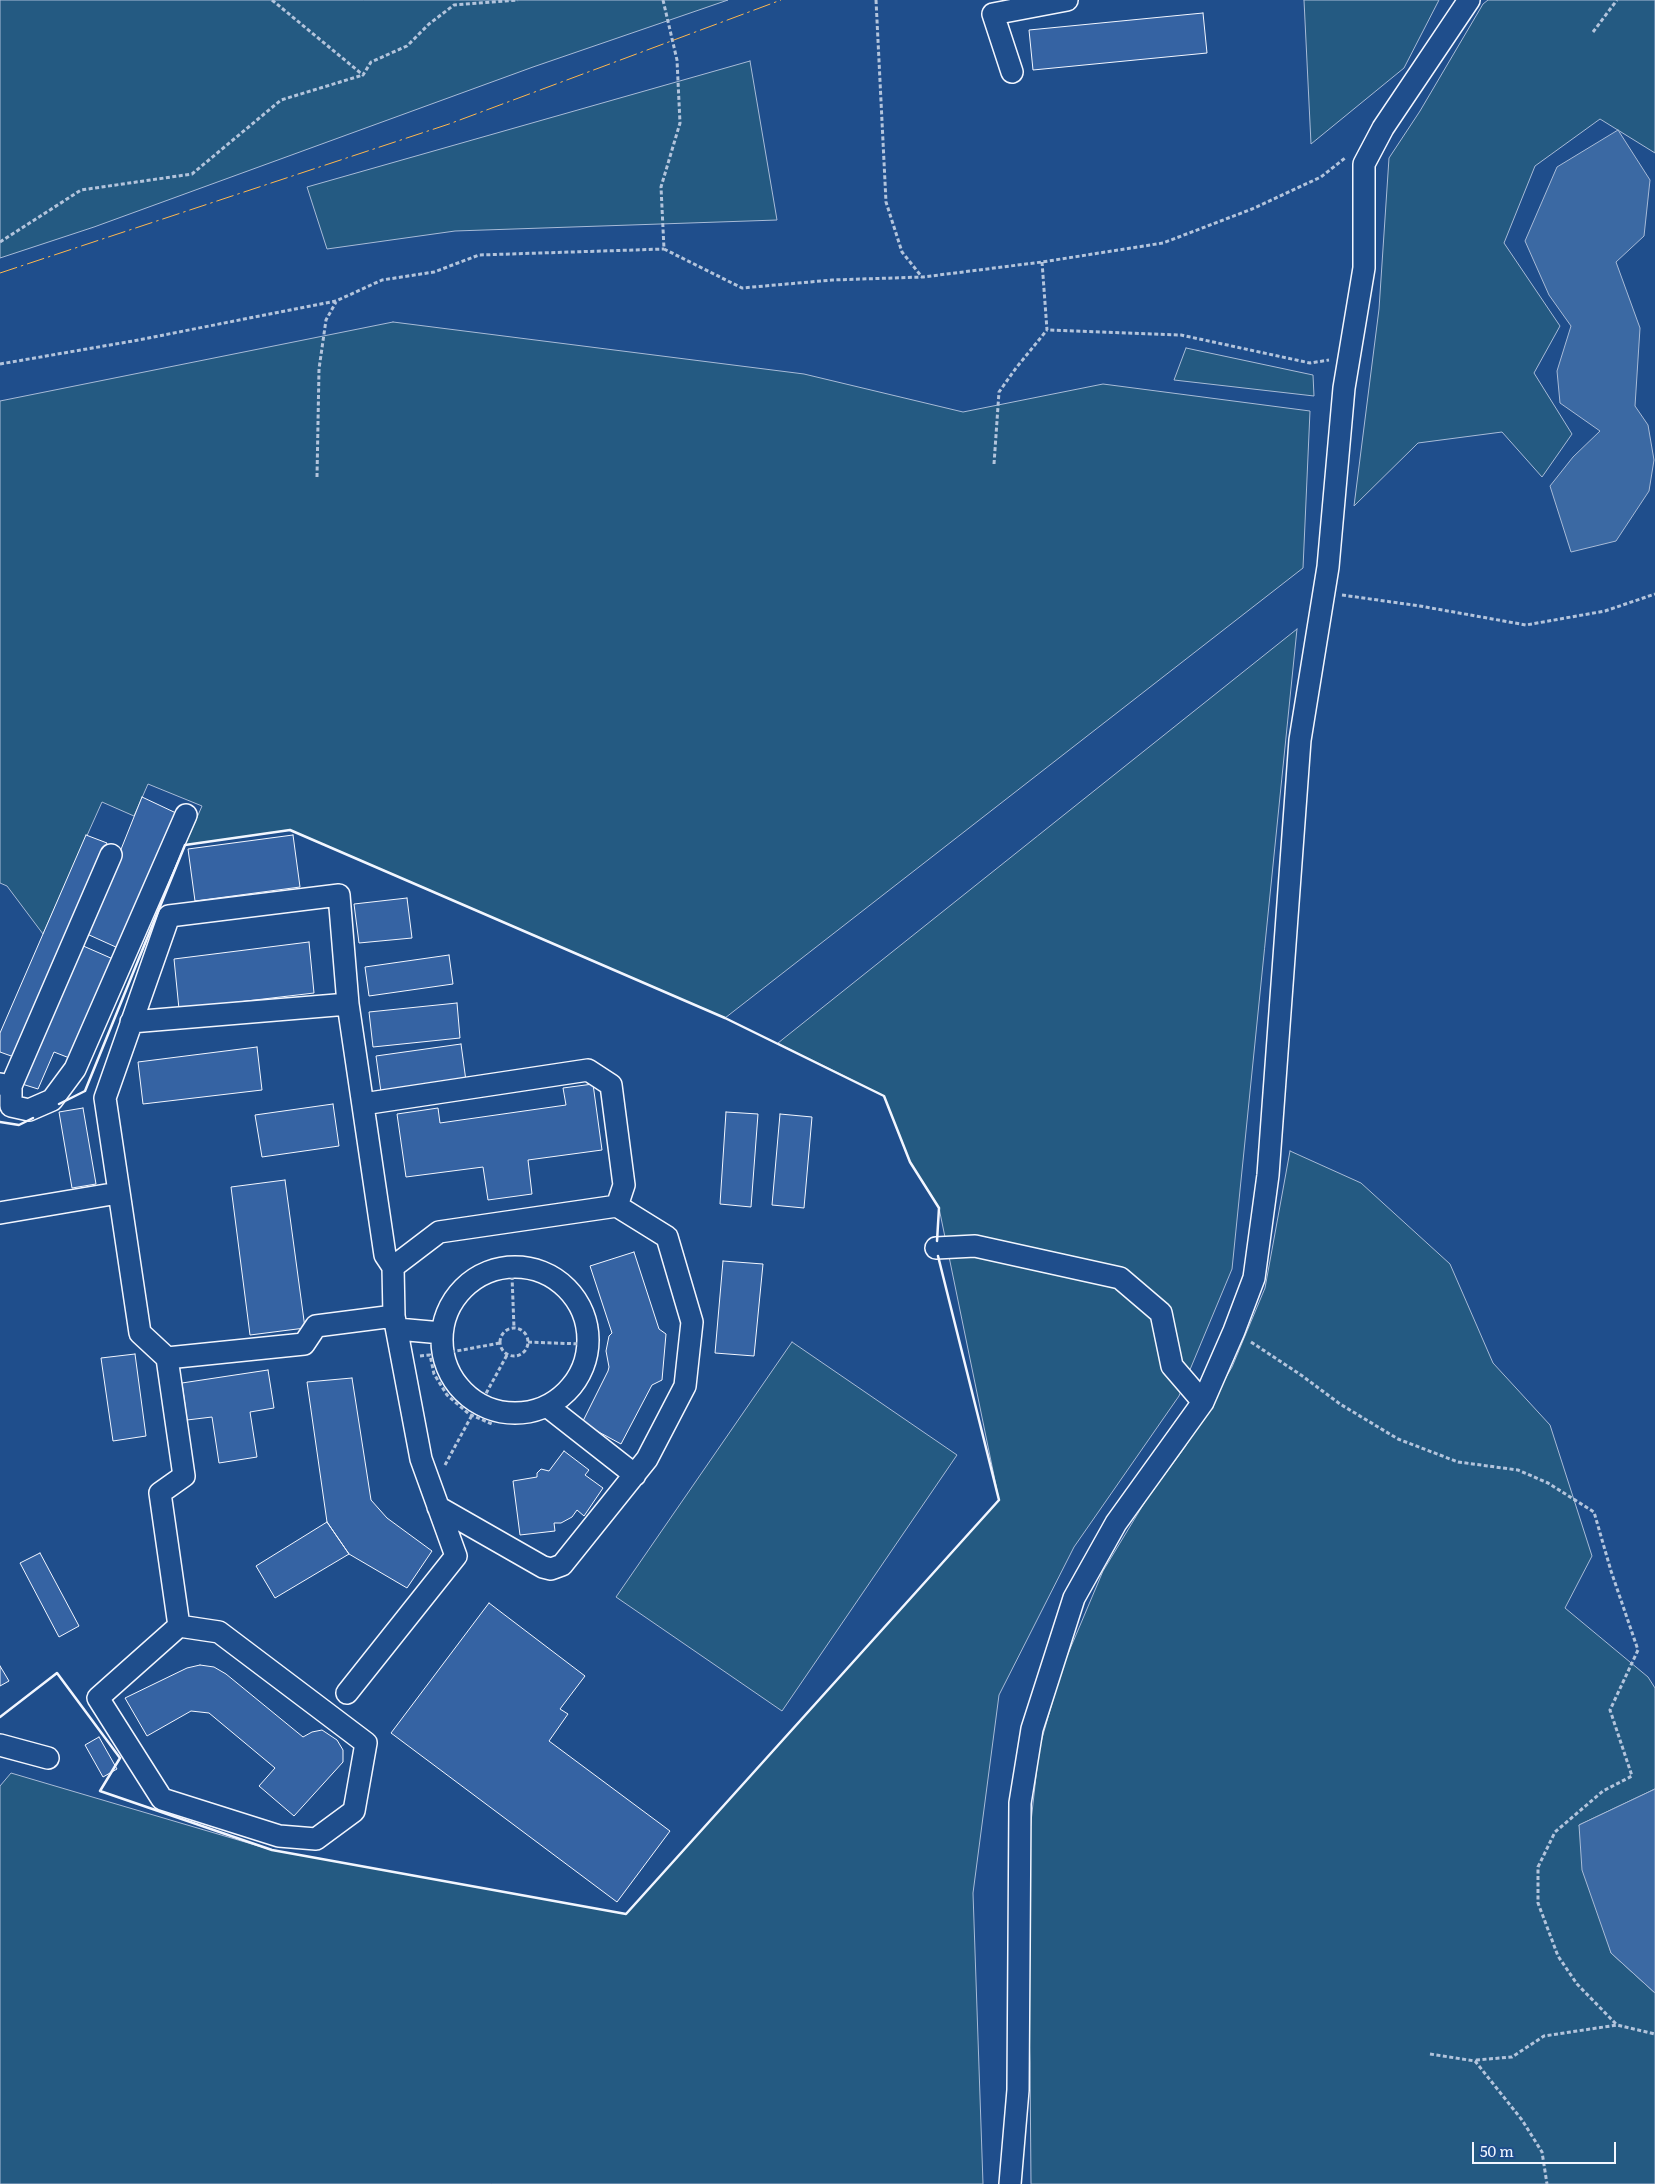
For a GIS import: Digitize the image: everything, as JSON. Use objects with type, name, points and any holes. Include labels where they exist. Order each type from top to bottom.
[{"type":"street","points":[[1012,72],[993,14],[1067,0]]},
{"type":"street","points":[[1010,2184],[1018,2090],[1020,1804],[1032,1729],[1074,1598],[1116,1523],[1203,1402],[1254,1278],[1268,1175],[1300,740],[1328,567],[1344,388],[1364,268],[1364,164],[1383,128],[1469,0]]},
{"type":"street","points":[[111,855],[5,1085],[11,1106],[30,1110],[52,1100],[74,1069],[186,815]]},
{"type":"street","points":[[179,1626],[160,1493],[184,1476],[167,1358],[140,1333],[105,1098],[169,916],[339,895],[348,1004],[385,1255],[393,1267],[395,1323],[421,1458],[456,1556],[347,1693]]},
{"type":"street","points":[[131,1022],[348,1004]]},
{"type":"street","points":[[363,1104],[588,1070],[611,1085],[624,1185],[617,1206]]},
{"type":"street","points":[[0,1214],[118,1194]]},
{"type":"street","points":[[393,1267],[439,1232],[617,1206],[667,1237],[692,1322],[685,1386],[647,1459],[562,1565],[551,1569],[544,1567],[435,1498]]},
{"type":"street","points":[[936,1248],[975,1246],[1120,1278],[1161,1314],[1172,1366],[1203,1402]]},
{"type":"street","points":[[503,1267],[512,1267],[528,1268],[550,1275],[570,1290],[583,1310],[589,1333],[587,1357],[578,1379],[562,1398],[547,1406],[520,1414],[498,1412],[480,1404],[462,1391],[450,1373],[443,1353],[442,1333],[448,1310],[461,1290],[480,1275],[503,1267]]},
{"type":"street","points":[[167,1358],[304,1344],[316,1326],[395,1323],[442,1333]]},
{"type":"street","points":[[547,1406],[635,1475]]},
{"type":"street","points":[[179,1626],[219,1632],[366,1743],[354,1812],[316,1839],[279,1836],[162,1799],[98,1698],[179,1626]]},
{"type":"street","points":[[0,1745],[48,1758]]},
{"type":"path","points":[[272,0],[363,75]]},
{"type":"path","points":[[0,242],[81,190],[192,174],[282,100],[363,75],[371,62],[407,46],[429,24],[454,5],[518,0]]},
{"type":"path","points":[[663,0],[677,60],[680,123],[661,187],[664,249]]},
{"type":"path","points":[[876,0],[886,202],[902,252],[923,277]]},
{"type":"path","points":[[1592,32],[1618,0]]},
{"type":"path","points":[[0,364],[133,341],[336,302],[382,280],[434,272],[480,256],[664,249],[742,288],[832,280],[923,277],[1042,262],[1163,243],[1252,209],[1321,178],[1352,153]]},
{"type":"path","points":[[994,464],[999,392],[1047,330],[1042,262]]},
{"type":"path","points":[[317,477],[319,369],[326,320],[336,302]]},
{"type":"path","points":[[1047,330],[1181,335],[1310,363],[1349,356]]},
{"type":"path","points":[[1323,600],[1346,595],[1526,625],[1605,611],[1655,594]]},
{"type":"path","points":[[512,1276],[514,1328]]},
{"type":"path","points":[[514,1328],[523,1331],[528,1342],[527,1348],[521,1355],[507,1354],[501,1348],[502,1334],[514,1328]]},
{"type":"path","points":[[1234,1330],[1340,1404],[1398,1439],[1458,1462],[1518,1470],[1548,1483],[1594,1512],[1611,1571],[1638,1650],[1610,1710],[1632,1776],[1603,1791],[1555,1832],[1538,1867],[1538,1903],[1558,1956],[1577,1984],[1617,2025]]},
{"type":"path","points":[[528,1342],[581,1344]]},
{"type":"path","points":[[451,1352],[500,1343]]},
{"type":"path","points":[[482,1399],[507,1354]]},
{"type":"path","points":[[402,1359],[430,1355],[434,1374],[447,1395],[472,1415],[494,1425]]},
{"type":"path","points":[[435,1498],[472,1415]]},
{"type":"path","points":[[1430,2054],[1475,2060],[1512,2057],[1544,2036],[1617,2025],[1655,2034]]},
{"type":"path","points":[[1475,2060],[1522,2120],[1542,2152],[1548,2184]]},
{"type":"shaded area","points":[[0,0],[728,0],[533,67],[94,227],[0,258]]},
{"type":"shaded area","points":[[1304,0],[1439,0],[1404,68],[1311,144]]},
{"type":"shaded area","points":[[1488,0],[1655,0],[1655,153],[1600,119],[1535,166],[1504,243],[1560,326],[1534,373],[1572,434],[1542,477],[1502,432],[1418,443],[1354,506],[1379,309],[1389,158],[1420,111],[1483,4]]},
{"type":"shaded area","points":[[750,61],[777,220],[455,231],[327,249],[307,187]]},
{"type":"shaded area","points":[[1618,130],[1650,180],[1644,236],[1616,262],[1640,328],[1635,406],[1648,425],[1654,460],[1649,491],[1616,541],[1571,552],[1550,486],[1573,457],[1600,431],[1560,403],[1557,371],[1571,326],[1549,295],[1525,241],[1557,167]]},
{"type":"shaded area","points":[[393,322],[804,374],[963,412],[1103,384],[1310,411],[1303,568],[725,1018],[290,830],[185,845],[202,806],[148,784],[134,816],[102,802],[43,934],[7,886],[0,883],[0,401]]},
{"type":"shaded area","points":[[1186,348],[1313,375],[1314,396],[1174,380]]},
{"type":"shaded area","points":[[1297,629],[1232,1269],[1179,1396],[1074,1547],[999,1695],[973,1893],[983,2184],[0,2184],[0,1786],[11,1773],[272,1850],[626,1914],[999,1500],[939,1208],[910,1162],[884,1096],[778,1043]]},
{"type":"shaded area","points":[[1290,1151],[1361,1183],[1450,1264],[1493,1363],[1550,1425],[1592,1556],[1565,1608],[1648,1677],[1655,1688],[1655,1789],[1579,1825],[1611,1953],[1655,1993],[1655,2184],[1031,2184],[1027,1969],[1030,1831],[1039,1749],[1062,1668],[1103,1571],[1146,1500],[1185,1447],[1232,1367],[1265,1288]]},
{"type":"shaded area","points":[[792,1342],[957,1455],[782,1711],[616,1597]]},
{"type":"shaded area","points":[[1655,1789],[1655,1993],[1611,1953],[1582,1870],[1579,1825]]},
{"type":"building","points":[[1203,13],[1207,53],[1033,70],[1029,30]]},
{"type":"building","points":[[142,797],[176,813],[118,948],[87,934]]},
{"type":"building","points":[[86,835],[107,843],[14,1057],[0,1052],[0,1033]]},
{"type":"building","points":[[293,835],[300,887],[195,901],[188,849]]},
{"type":"building","points":[[407,898],[412,938],[359,943],[354,904]]},
{"type":"building","points":[[309,942],[314,993],[179,1009],[174,959]]},
{"type":"building","points":[[81,945],[113,959],[72,1059],[54,1052],[38,1089],[22,1084]]},
{"type":"building","points":[[449,955],[453,984],[369,996],[365,967]]},
{"type":"building","points":[[457,1003],[460,1038],[373,1047],[369,1012]]},
{"type":"building","points":[[461,1044],[466,1081],[381,1092],[376,1056]]},
{"type":"building","points":[[257,1047],[262,1090],[143,1104],[138,1062]]},
{"type":"building","points":[[593,1084],[602,1150],[528,1160],[532,1194],[488,1200],[483,1167],[406,1177],[397,1114],[438,1108],[440,1123],[566,1105],[563,1088]]},
{"type":"building","points":[[333,1104],[339,1146],[262,1157],[255,1115]]},
{"type":"building","points":[[83,1108],[96,1184],[72,1188],[59,1112]]},
{"type":"building","points":[[726,1112],[758,1114],[751,1207],[720,1204]]},
{"type":"building","points":[[780,1114],[812,1117],[804,1208],[772,1205]]},
{"type":"building","points":[[285,1180],[305,1328],[250,1335],[231,1187]]},
{"type":"building","points":[[634,1252],[659,1329],[666,1334],[662,1380],[652,1385],[621,1444],[582,1423],[608,1371],[606,1351],[609,1336],[612,1333],[590,1266]]},
{"type":"building","points":[[723,1261],[763,1264],[754,1356],[715,1353]]},
{"type":"building","points":[[135,1354],[146,1436],[113,1441],[101,1358]]},
{"type":"building","points":[[268,1370],[274,1408],[250,1412],[257,1457],[219,1463],[212,1417],[187,1420],[182,1383]]},
{"type":"building","points":[[352,1378],[371,1500],[387,1518],[432,1551],[407,1588],[349,1554],[327,1522],[307,1382]]},
{"type":"building","points":[[564,1451],[589,1470],[585,1475],[603,1488],[584,1516],[577,1510],[572,1517],[561,1523],[554,1523],[555,1531],[520,1535],[513,1481],[537,1477],[537,1473],[541,1469],[549,1471]]},
{"type":"building","points":[[327,1522],[349,1554],[275,1598],[256,1566]]},
{"type":"building","points":[[40,1553],[79,1626],[59,1637],[20,1563]]},
{"type":"building","points":[[489,1603],[585,1676],[560,1709],[568,1714],[549,1741],[670,1831],[617,1902],[391,1733]]},
{"type":"building","points":[[200,1665],[214,1667],[226,1674],[303,1737],[312,1732],[322,1730],[337,1740],[343,1750],[343,1762],[294,1816],[259,1786],[275,1768],[209,1713],[191,1711],[147,1736],[125,1698],[187,1668]]},
{"type":"building","points":[[0,1666],[9,1681],[0,1686]]},
{"type":"building","points":[[99,1737],[117,1769],[103,1777],[85,1745]]},
{"type":"wall","points":[[59,1104],[85,1091],[185,845],[290,830],[725,1018],[884,1096],[910,1162],[939,1208],[937,1241]]},
{"type":"wall","points":[[0,1122],[19,1125],[33,1118]]},
{"type":"wall","points":[[0,1717],[57,1673],[120,1758],[100,1791],[272,1850],[626,1914],[999,1500],[938,1256]]},
{"type":"power","points":[[0,273],[449,124],[781,0]]}]
